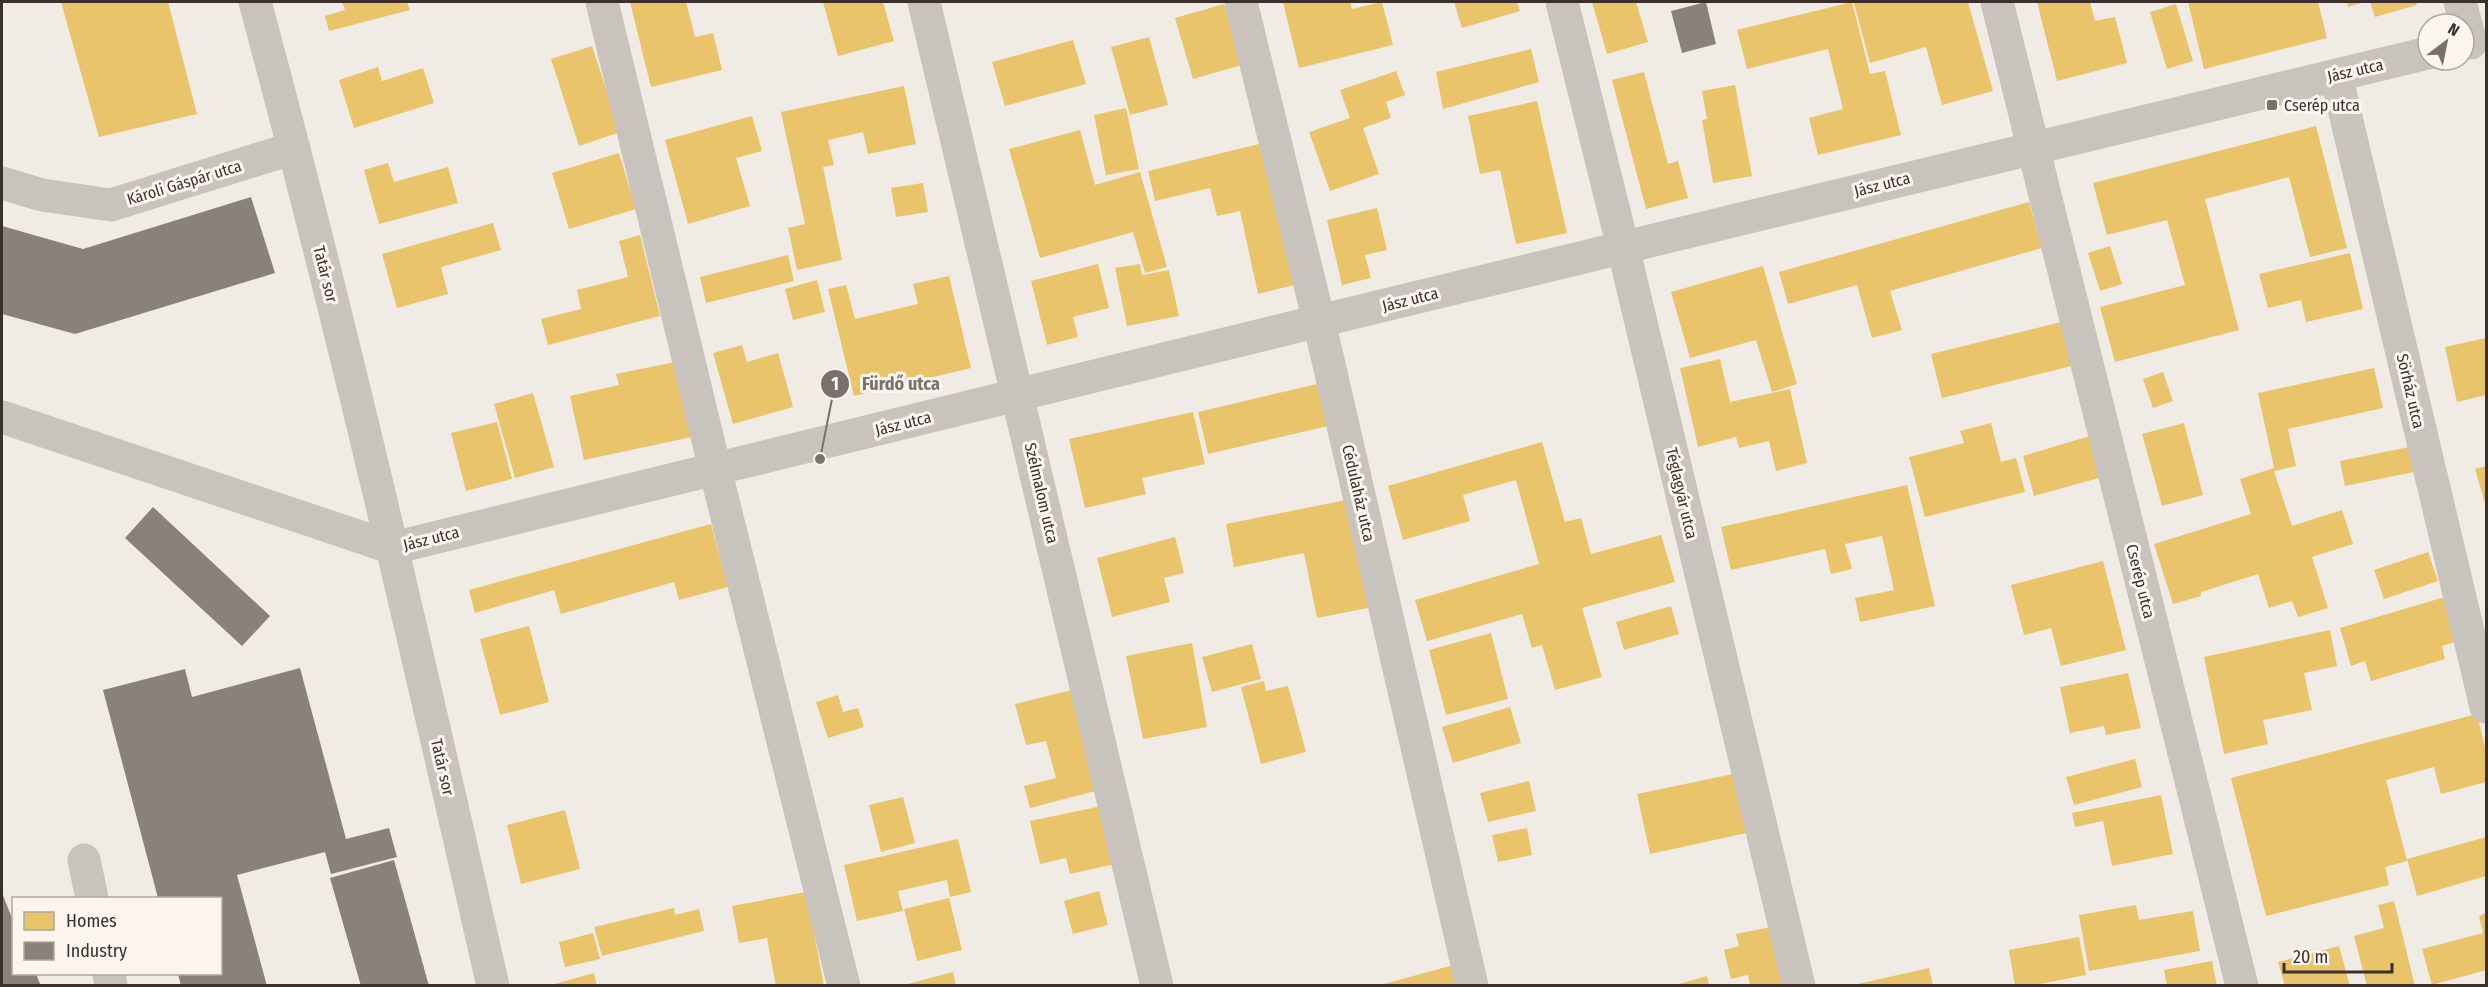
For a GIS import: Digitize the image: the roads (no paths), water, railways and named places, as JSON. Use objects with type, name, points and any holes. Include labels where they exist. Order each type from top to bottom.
[{"type":"street","name":"Tatár sor","points":[[255,2],[294,148],[393,548],[493,986]]},
{"type":"street","points":[[602,2],[844,986]]},
{"type":"street","name":"Szélmalom utca","points":[[924,2],[1019,395],[1156,986]]},
{"type":"street","name":"Cédulaház utca","points":[[1241,2],[1319,321],[1472,986]]},
{"type":"street","name":"Téglagyár utca","points":[[1562,2],[1623,247],[1799,986]]},
{"type":"street","name":"Cserép utca","points":[[1997,2],[2242,986]]},
{"type":"street","name":"Jász utca","points":[[393,548],[2033,147],[2416,56]]},
{"type":"street","name":"Sörház utca","points":[[2336,75],[2487,707]]},
{"type":"street","name":"Károli Gáspár utca","points":[[2,183],[42,195],[111,205],[294,148]]},
{"type":"street","points":[[2,417],[393,548]]},
{"type":"street","points":[[84,860],[92,897]]},
{"type":"place","name":"Cserép utca","points":[[2272,105]]},
{"type":"place","name":"Fürdő utca","points":[[820,459]]}]
